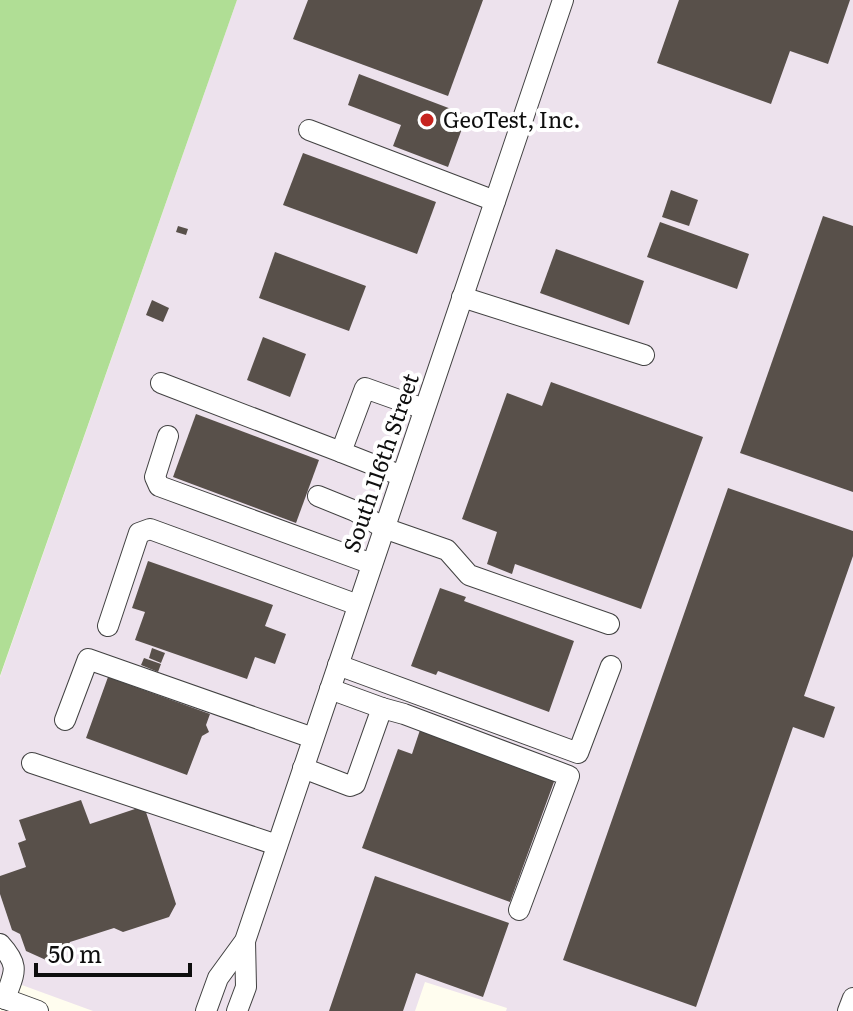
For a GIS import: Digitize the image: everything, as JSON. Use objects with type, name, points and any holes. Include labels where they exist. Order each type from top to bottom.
[{"type":"street","name":"South 116th Street","points":[[206,1011],[218,978],[245,941],[563,0]]},
{"type":"street","points":[[309,130],[495,201]]},
{"type":"street","points":[[462,297],[644,355]]},
{"type":"street","points":[[161,383],[402,476]]},
{"type":"street","points":[[341,452],[365,388],[424,409]]},
{"type":"street","points":[[168,436],[155,477],[159,486],[372,564]]},
{"type":"street","points":[[318,496],[355,511],[384,528],[447,550],[469,575],[609,624]]},
{"type":"street","points":[[108,626],[139,533],[150,529],[358,605]]},
{"type":"street","points":[[65,720],[88,659],[313,738]]},
{"type":"street","points":[[338,665],[578,753]]},
{"type":"street","points":[[519,910],[611,666]]},
{"type":"street","points":[[330,689],[569,776]]},
{"type":"street","points":[[303,768],[350,786],[355,784],[382,708]]},
{"type":"street","points":[[32,763],[277,845]]},
{"type":"street","name":"South 116th Street","points":[[237,1011],[246,987],[245,941]]},
{"type":"street","points":[[0,944],[14,965],[2,998],[38,1011]]},
{"type":"shaded area","points":[[237,0],[853,0],[853,1011],[506,1011],[507,1008],[425,982],[415,1011],[93,1011],[0,977],[0,677]]},
{"type":"green space","points":[[0,0],[237,0],[0,676]]},
{"type":"building","points":[[308,0],[483,0],[448,96],[293,39]]},
{"type":"building","points":[[679,0],[850,0],[828,64],[790,51],[771,104],[657,63]]},
{"type":"building","name":"GeoTest, Inc.","points":[[359,74],[467,115],[448,167],[393,146],[401,125],[348,105]]},
{"type":"building","points":[[303,153],[436,202],[417,254],[283,205]]},
{"type":"building","points":[[671,190],[698,200],[689,226],[662,217]]},
{"type":"building","points":[[823,216],[853,226],[853,492],[740,453]]},
{"type":"building","points":[[660,222],[749,254],[737,289],[647,257]]},
{"type":"building","points":[[178,226],[188,229],[186,235],[176,232]]},
{"type":"building","points":[[556,249],[644,281],[629,325],[540,293]]},
{"type":"building","points":[[275,252],[366,286],[349,331],[259,298]]},
{"type":"building","points":[[152,300],[169,308],[163,322],[146,315]]},
{"type":"building","points":[[263,337],[306,354],[290,397],[247,380]]},
{"type":"building","points":[[551,382],[703,437],[641,609],[515,564],[512,574],[487,564],[497,532],[462,519],[507,393],[542,406]]},
{"type":"building","points":[[196,414],[319,460],[296,523],[173,477]]},
{"type":"building","points":[[728,488],[853,531],[853,556],[804,696],[835,707],[824,738],[793,727],[696,1007],[563,960]]},
{"type":"building","points":[[148,561],[273,605],[265,626],[286,634],[275,664],[255,657],[247,679],[135,640],[145,612],[132,608]]},
{"type":"building","points":[[440,588],[466,597],[464,601],[574,641],[549,712],[438,671],[436,675],[411,666]]},
{"type":"building","points":[[152,648],[165,653],[161,663],[149,658]]},
{"type":"building","points":[[144,658],[161,664],[158,672],[141,665]]},
{"type":"building","points":[[108,677],[210,714],[206,725],[209,732],[202,736],[187,775],[86,738]]},
{"type":"building","points":[[420,730],[555,779],[510,902],[362,848],[398,749],[412,754]]},
{"type":"building","points":[[81,800],[90,824],[144,806],[176,904],[169,917],[123,932],[114,928],[70,942],[64,954],[46,960],[26,951],[20,934],[12,930],[0,894],[0,876],[26,867],[18,843],[26,840],[19,820]]},
{"type":"building","points":[[375,876],[509,923],[483,997],[416,973],[403,1011],[329,1011]]},
{"type":"place","name":"GeoTest, Inc.","points":[[427,120]]}]
